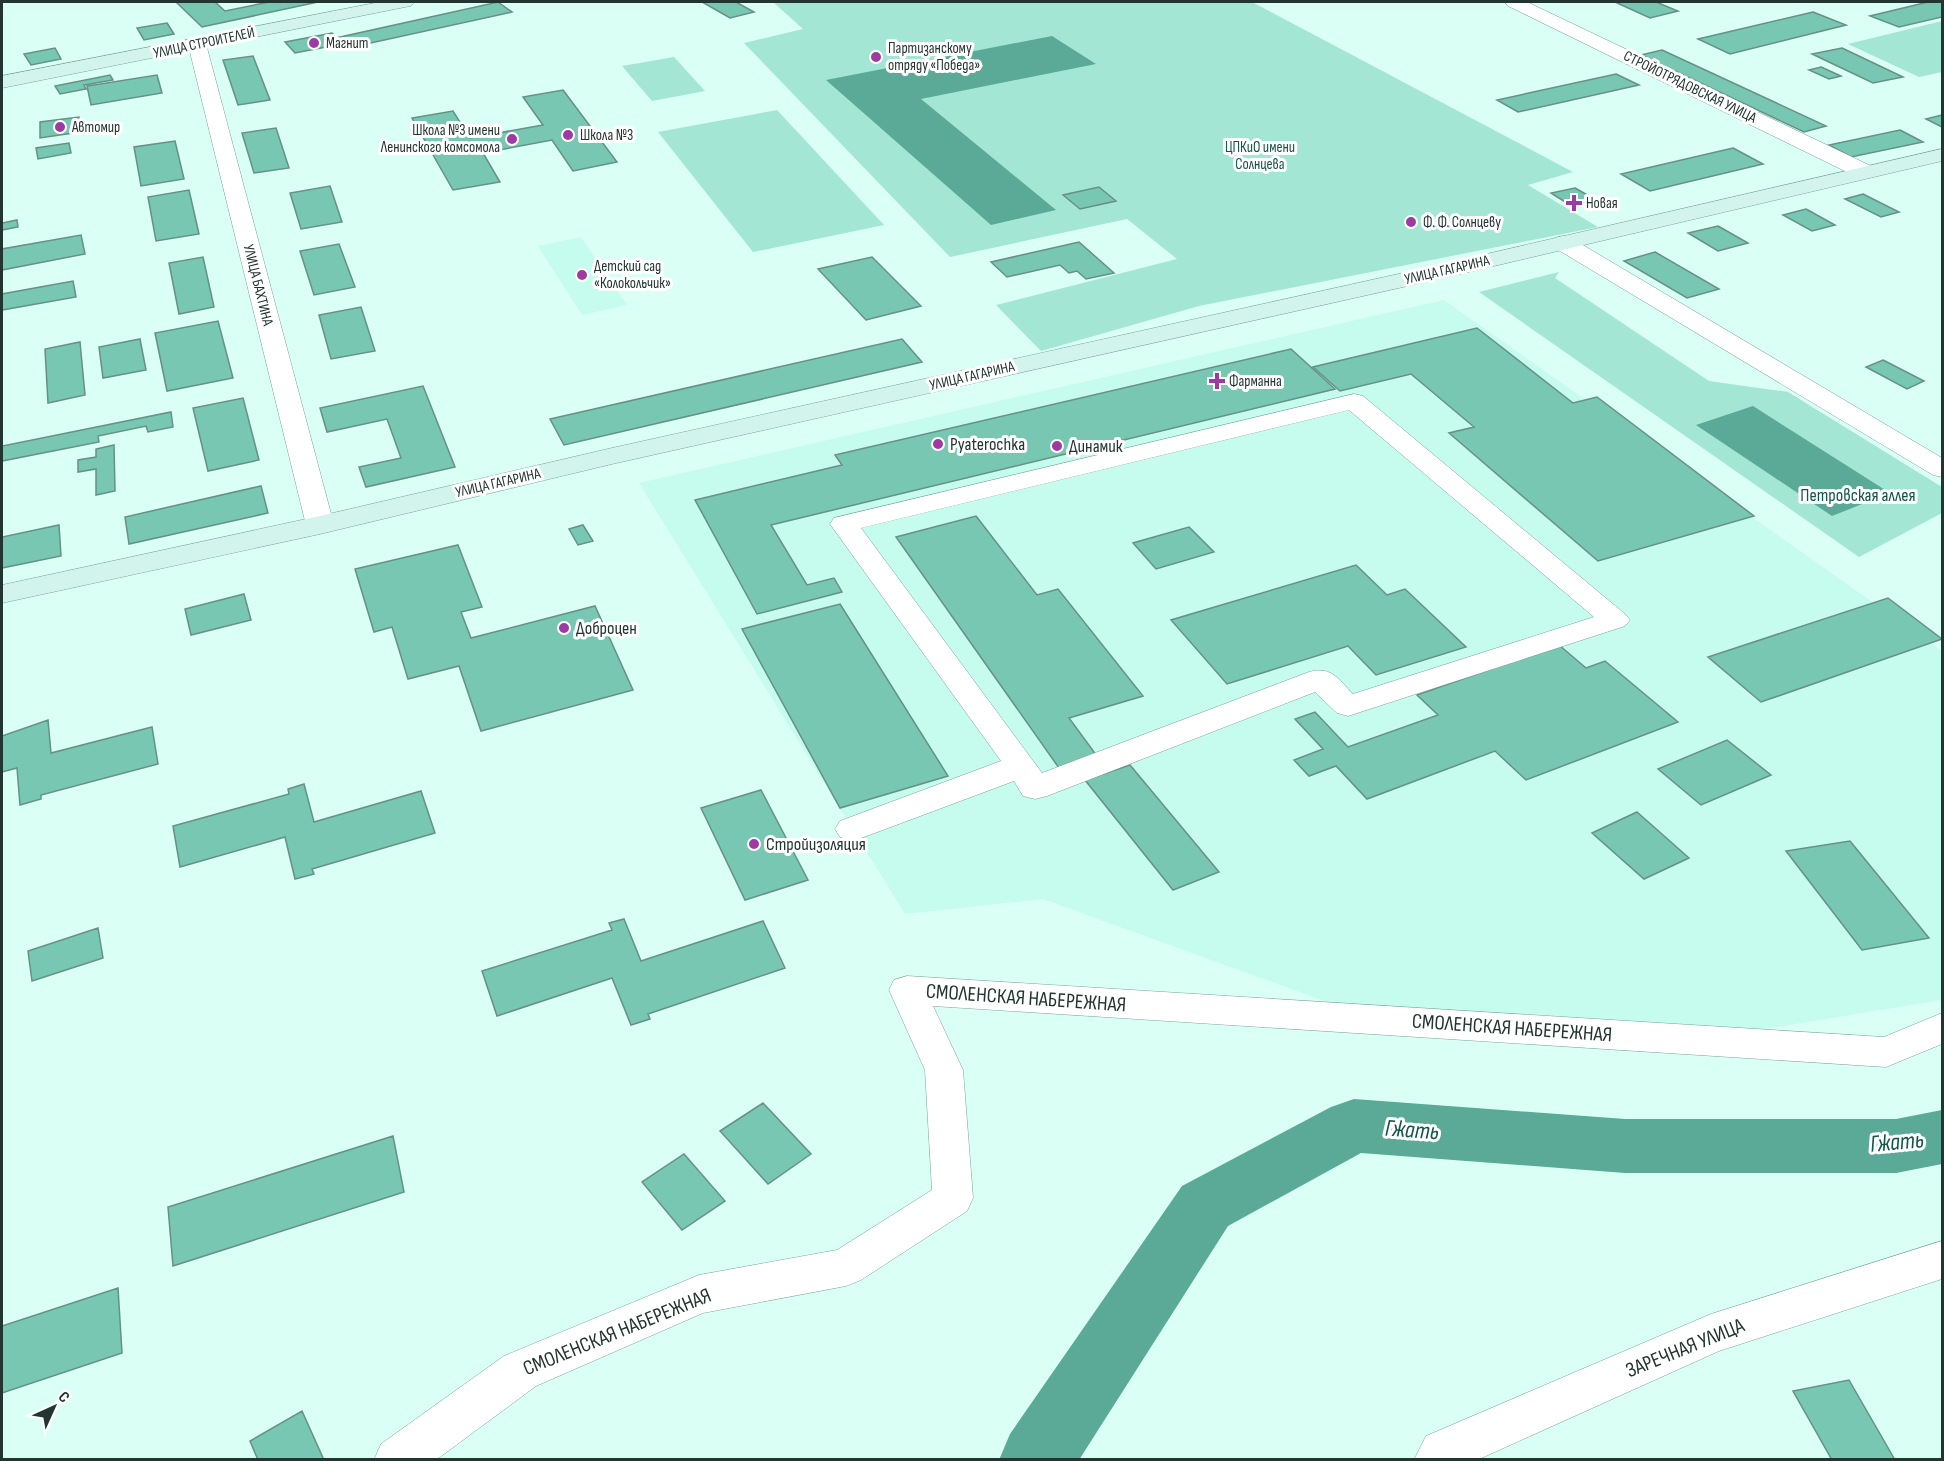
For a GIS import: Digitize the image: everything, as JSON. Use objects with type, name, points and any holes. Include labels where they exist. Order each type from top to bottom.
[{"type":"main road","name":"УЛИЦА СТРОИТЕЛЕЙ","points":[[2,82],[405,2]]},
{"type":"main road","name":"УЛИЦА ГАГАРИНА","points":[[2,594],[320,525],[612,456],[1563,243],[1942,155]]},
{"type":"street","name":"СТРОЙОТРЯДОВСКАЯ УЛИЦА","points":[[1514,2],[1865,172]]},
{"type":"street","name":"УЛИЦА БАХТИНА","points":[[197,44],[320,525]]},
{"type":"street","points":[[1563,243],[1939,463]]},
{"type":"street","points":[[1354,401],[1615,620],[1348,706],[1320,679],[1035,788],[1021,766],[844,524],[1354,401]]},
{"type":"street","points":[[852,829],[1021,766]]},
{"type":"street","name":"СМОЛЕНСКАЯ НАБЕРЕЖНАЯ","points":[[397,1460],[520,1371],[699,1294],[846,1267],[952,1198],[944,1070],[907,990],[1886,1052],[1942,1028]]},
{"type":"street","name":"ЗАРЕЧНАЯ УЛИЦА","points":[[1437,1460],[1442,1452],[1711,1335],[1942,1260]]},
{"type":"shaded area","points":[[1052,36],[1096,64],[921,99],[1056,210],[991,225],[826,80]]},
{"type":"shaded area","name":"Детский сад «Колокольчик»","points":[[581,237],[627,305],[582,315],[538,246]]},
{"type":"shaded area","points":[[1444,300],[1942,651],[1942,1000],[1696,1040],[1341,1007],[1043,899],[905,914],[639,483]]},
{"type":"shaded area","points":[[1753,406],[1890,493],[1832,516],[1696,425]]},
{"type":"green space","name":"ЦПКиО имени Солнцева","points":[[773,2],[1252,2],[1573,172],[1528,185],[1598,227],[1199,306],[1041,351],[996,305],[1177,259],[1127,219],[950,257],[744,43],[803,29]]},
{"type":"green space","points":[[1942,21],[1942,72],[1919,77],[1848,44]]},
{"type":"green space","points":[[674,57],[705,91],[652,101],[622,66]]},
{"type":"green space","points":[[777,110],[884,225],[753,252],[658,132]]},
{"type":"green space","name":"Петровская аллея","points":[[1559,272],[1555,278],[1709,381],[1788,392],[1942,487],[1942,513],[1859,557],[1479,292]]},
{"type":"building","points":[[176,2],[215,2],[225,11],[269,2],[318,2],[202,27]]},
{"type":"building","points":[[498,2],[512,12],[348,48],[336,38]]},
{"type":"building","points":[[702,2],[736,2],[754,12],[730,18]]},
{"type":"building","points":[[1615,2],[1656,2],[1678,11],[1650,18]]},
{"type":"building","points":[[1928,2],[1942,2],[1942,17],[1899,27],[1870,16]]},
{"type":"building","points":[[1813,12],[1846,25],[1730,54],[1698,39]]},
{"type":"building","points":[[167,23],[174,34],[144,40],[137,28]]},
{"type":"building","name":"Магнит","points":[[332,33],[342,44],[295,53],[285,42]]},
{"type":"building","points":[[55,48],[61,59],[31,65],[24,54]]},
{"type":"building","points":[[1842,48],[1903,77],[1873,83],[1812,54]]},
{"type":"building","points":[[1662,50],[1826,126],[1804,132],[1641,55]]},
{"type":"building","points":[[253,56],[270,100],[238,105],[223,60]]},
{"type":"building","points":[[1821,67],[1841,76],[1829,79],[1809,70]]},
{"type":"building","points":[[1616,74],[1639,85],[1518,112],[1497,100]]},
{"type":"building","points":[[110,75],[113,80],[84,85],[86,89],[60,94],[55,86]]},
{"type":"building","points":[[157,75],[162,93],[91,105],[87,86]]},
{"type":"building","name":"Школа №3 имени Ленинского комсомола","points":[[563,90],[617,162],[573,171],[552,140],[483,153],[500,182],[453,190],[412,118],[453,111],[470,138],[543,125],[523,97]]},
{"type":"building","points":[[1942,115],[1942,127],[1926,119]]},
{"type":"building","name":"Автомир","points":[[79,117],[80,132],[40,138],[40,122]]},
{"type":"building","points":[[276,128],[289,168],[254,173],[242,133]]},
{"type":"building","points":[[1900,130],[1923,142],[1851,157],[1829,145]]},
{"type":"building","points":[[175,141],[184,179],[141,186],[134,147]]},
{"type":"building","points":[[69,143],[71,153],[38,159],[36,148]]},
{"type":"building","points":[[1733,148],[1763,164],[1650,191],[1621,174]]},
{"type":"building","points":[[330,186],[342,222],[301,229],[290,193]]},
{"type":"building","points":[[1099,187],[1116,201],[1080,209],[1063,195]]},
{"type":"building","points":[[1575,188],[1598,201],[1573,207],[1551,193]]},
{"type":"building","points":[[189,190],[199,234],[156,241],[148,197]]},
{"type":"building","points":[[1863,194],[1899,212],[1881,217],[1845,199]]},
{"type":"building","points":[[1806,209],[1835,225],[1812,231],[1783,215]]},
{"type":"building","points":[[17,220],[18,227],[2,230],[2,223]]},
{"type":"building","points":[[1718,226],[1748,243],[1718,251],[1688,233]]},
{"type":"building","points":[[81,235],[85,254],[2,270],[2,249]]},
{"type":"building","points":[[1079,242],[1114,273],[1086,279],[1077,271],[1069,273],[1060,265],[1007,277],[991,262]]},
{"type":"building","points":[[339,244],[355,287],[314,295],[300,251]]},
{"type":"building","points":[[1655,252],[1719,289],[1687,298],[1624,261]]},
{"type":"building","points":[[203,257],[214,307],[179,314],[169,263]]},
{"type":"building","points":[[872,257],[921,306],[866,320],[818,269]]},
{"type":"building","points":[[73,281],[76,297],[2,310],[2,294]]},
{"type":"building","points":[[361,307],[375,351],[331,359],[319,315]]},
{"type":"building","points":[[218,321],[233,378],[167,391],[155,333]]},
{"type":"building","points":[[1477,328],[1573,403],[1597,397],[1754,516],[1598,561],[1449,433],[1474,427],[1411,374],[1340,391],[1313,367]]},
{"type":"building","points":[[140,339],[146,370],[103,378],[99,347]]},
{"type":"building","points":[[902,339],[922,362],[564,445],[550,419]]},
{"type":"building","points":[[80,342],[85,395],[48,403],[45,349]]},
{"type":"building","points":[[1291,349],[1335,389],[771,525],[807,585],[834,578],[842,592],[757,614],[695,500],[842,465],[835,455]]},
{"type":"building","points":[[1883,360],[1924,381],[1907,389],[1866,367]]},
{"type":"building","points":[[423,386],[455,467],[366,487],[359,467],[401,458],[387,419],[327,432],[320,408]]},
{"type":"building","points":[[243,398],[259,460],[208,471],[193,408]]},
{"type":"building","points":[[171,412],[173,427],[148,432],[146,426],[98,436],[99,442],[2,461],[2,446]]},
{"type":"building","points":[[114,445],[115,491],[96,495],[96,469],[78,472],[78,460],[96,457],[96,449]]},
{"type":"building","points":[[261,486],[268,513],[129,544],[125,517]]},
{"type":"building","points":[[976,516],[1037,595],[1058,589],[1143,696],[1069,718],[1097,756],[1059,768],[896,537]]},
{"type":"building","points":[[59,525],[61,556],[2,568],[2,537]]},
{"type":"building","points":[[583,525],[593,541],[578,545],[569,529]]},
{"type":"building","points":[[1189,527],[1214,552],[1156,569],[1133,543]]},
{"type":"building","points":[[458,545],[482,607],[461,612],[471,638],[595,606],[633,690],[481,731],[459,666],[408,679],[392,627],[374,632],[355,569]]},
{"type":"building","points":[[1356,565],[1387,595],[1405,589],[1466,647],[1376,675],[1348,646],[1227,684],[1171,620]]},
{"type":"building","points":[[244,594],[251,620],[191,635],[185,609]]},
{"type":"building","points":[[1888,598],[1942,639],[1761,702],[1708,657]]},
{"type":"building","points":[[840,604],[948,776],[840,808],[742,629]]},
{"type":"building","points":[[1559,645],[1586,668],[1605,661],[1678,722],[1526,780],[1495,751],[1367,799],[1336,766],[1309,776],[1294,760],[1323,749],[1295,719],[1315,712],[1348,747],[1438,715],[1417,695]]},
{"type":"building","points":[[48,720],[51,753],[152,727],[158,764],[41,795],[41,799],[20,805],[17,768],[2,772],[2,736]]},
{"type":"building","points":[[1727,740],[1771,775],[1701,805],[1658,769]]},
{"type":"building","points":[[1130,765],[1219,872],[1173,890],[1085,780]]},
{"type":"building","points":[[304,784],[314,822],[421,791],[435,833],[312,869],[314,874],[295,879],[285,837],[180,867],[173,826],[289,794],[288,789]]},
{"type":"building","name":"Стройизоляция","points":[[761,790],[808,880],[745,900],[701,808]]},
{"type":"building","points":[[1637,812],[1689,858],[1644,879],[1592,833]]},
{"type":"building","points":[[1850,841],[1929,938],[1862,950],[1786,851]]},
{"type":"building","points":[[624,919],[641,961],[763,921],[785,968],[648,1014],[650,1019],[631,1025],[612,978],[497,1016],[482,971],[612,930],[609,923]]},
{"type":"building","points":[[98,928],[103,958],[32,981],[28,951]]},
{"type":"building","points":[[763,1103],[811,1154],[768,1184],[720,1131]]},
{"type":"building","points":[[393,1136],[404,1192],[173,1266],[168,1207]]},
{"type":"building","points":[[684,1154],[725,1201],[682,1230],[642,1182]]},
{"type":"building","points":[[118,1288],[122,1353],[2,1393],[2,1326]]},
{"type":"building","points":[[1849,1380],[1895,1460],[1832,1460],[1793,1391]]},
{"type":"building","points":[[302,1411],[324,1460],[258,1460],[250,1441]]},
{"type":"waterway","name":"Гжать","points":[[1036,1460],[1205,1206],[1354,1126],[1625,1146],[1896,1146],[1942,1137]]},
{"type":"place","name":"Магнит","points":[[314,43]]},
{"type":"place","name":"Партизанскому отряду «Победа»","points":[[876,57]]},
{"type":"place","name":"Автомир","points":[[60,127]]},
{"type":"place","name":"Школа №3","points":[[568,135]]},
{"type":"place","name":"Школа №3 имени Ленинского комсомола","points":[[512,139]]},
{"type":"place","name":"Новая","points":[[1574,203]]},
{"type":"place","name":"Ф. Ф. Солнцеву","points":[[1411,222]]},
{"type":"place","name":"Детский сад «Колокольчик»","points":[[582,275]]},
{"type":"place","name":"Фарманна","points":[[1217,381]]},
{"type":"place","name":"Pyaterochka","points":[[938,444]]},
{"type":"place","name":"Динамик","points":[[1057,446]]},
{"type":"place","name":"Доброцен","points":[[564,628]]},
{"type":"place","name":"Стройизоляция","points":[[754,844]]}]
